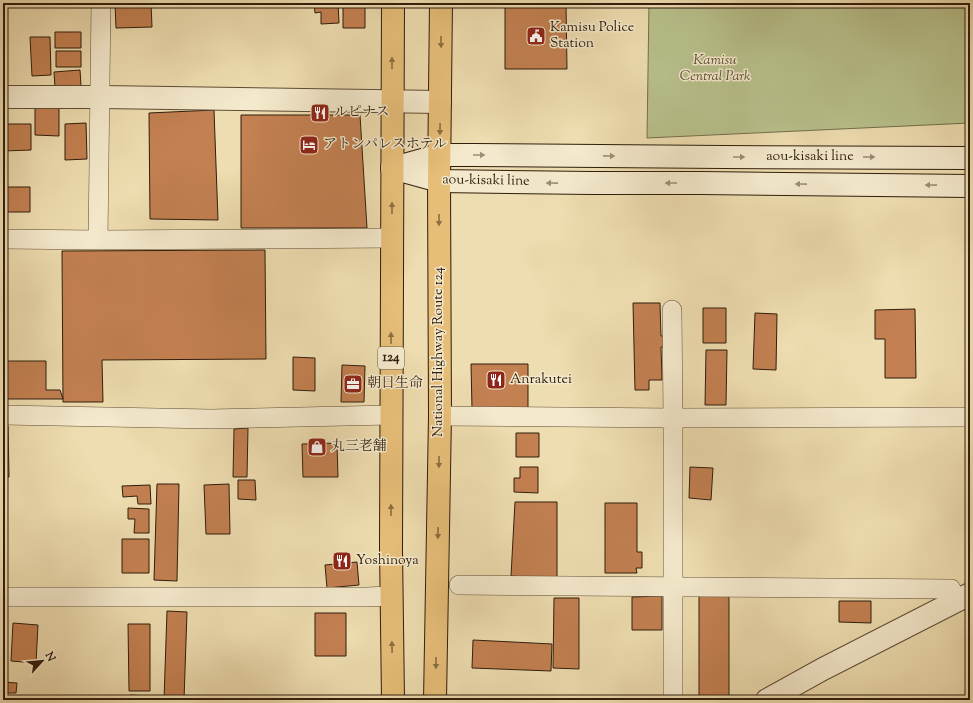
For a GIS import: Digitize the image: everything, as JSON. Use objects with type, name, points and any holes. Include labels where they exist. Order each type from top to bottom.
[{"type":"highway","name":"124","points":[[392,3],[391,596],[393,700]]},
{"type":"highway","name":"National Highway Route 124","points":[[436,700],[440,416],[439,181],[441,3]]},
{"type":"main road","points":[[3,97],[440,102]]},
{"type":"main road","name":"aou-kisaki line","points":[[392,168],[440,155],[970,158]]},
{"type":"main road","name":"aou-kisaki line","points":[[392,168],[439,181],[970,186]]},
{"type":"main road","points":[[767,700],[823,669],[964,597]]},
{"type":"street","points":[[98,240],[102,3]]},
{"type":"street","points":[[3,239],[98,240],[391,238]]},
{"type":"street","points":[[672,310],[673,700]]},
{"type":"street","points":[[3,415],[211,419],[391,414]]},
{"type":"street","points":[[440,416],[970,418]]},
{"type":"street","points":[[459,585],[951,589],[964,597]]},
{"type":"street","points":[[3,597],[391,596]]},
{"type":"green space","name":"Kamisu Central Park","points":[[649,3],[970,3],[970,123],[647,138]]},
{"type":"building","points":[[115,3],[151,3],[152,27],[116,28]]},
{"type":"building","points":[[314,3],[338,3],[339,23],[321,24],[321,12],[315,13]]},
{"type":"building","points":[[343,3],[365,3],[365,28],[343,28]]},
{"type":"building","name":"Kamisu Police Station","points":[[505,3],[566,3],[567,69],[505,69]]},
{"type":"building","points":[[55,32],[81,32],[81,48],[55,48]]},
{"type":"building","points":[[30,37],[50,37],[51,75],[32,76]]},
{"type":"building","points":[[56,51],[81,51],[81,67],[56,67]]},
{"type":"building","points":[[80,70],[81,86],[55,87],[54,72]]},
{"type":"building","points":[[35,108],[59,108],[59,136],[35,135]]},
{"type":"building","points":[[214,110],[218,220],[150,219],[149,113]]},
{"type":"building","points":[[241,115],[360,115],[367,228],[241,228]]},
{"type":"building","points":[[86,123],[87,159],[65,160],[65,124]]},
{"type":"building","points":[[3,124],[31,124],[31,150],[3,151]]},
{"type":"building","points":[[3,187],[30,187],[30,212],[3,212]]},
{"type":"building","points":[[265,250],[266,359],[102,360],[103,402],[63,402],[62,251]]},
{"type":"building","points":[[633,303],[660,303],[661,336],[667,336],[668,347],[661,347],[662,380],[649,380],[649,390],[635,390]]},
{"type":"building","points":[[703,308],[726,308],[726,343],[703,343]]},
{"type":"building","points":[[915,309],[916,378],[885,378],[885,339],[875,339],[875,310]]},
{"type":"building","points":[[755,313],[777,314],[776,370],[753,369]]},
{"type":"building","points":[[706,350],[727,350],[726,405],[705,405]]},
{"type":"building","points":[[293,357],[315,358],[315,391],[293,390]]},
{"type":"building","points":[[3,361],[46,361],[46,390],[60,390],[63,399],[3,399]]},
{"type":"building","points":[[471,364],[528,364],[528,408],[472,409]]},
{"type":"building","name":"朝日生命","points":[[342,365],[365,366],[364,402],[341,402]]},
{"type":"building","points":[[3,426],[8,426],[9,477],[3,478]]},
{"type":"building","points":[[248,428],[247,477],[233,477],[234,429]]},
{"type":"building","points":[[516,433],[539,433],[539,457],[516,457]]},
{"type":"building","points":[[337,443],[338,477],[303,477],[302,444]]},
{"type":"building","points":[[520,467],[538,467],[538,493],[514,492],[514,478],[520,478]]},
{"type":"building","points":[[690,467],[713,468],[711,500],[689,498]]},
{"type":"building","points":[[238,480],[255,480],[256,500],[238,499]]},
{"type":"building","points":[[157,484],[179,484],[177,581],[154,580]]},
{"type":"building","points":[[229,484],[230,534],[206,534],[204,485]]},
{"type":"building","points":[[150,485],[151,504],[138,504],[137,496],[123,497],[122,486]]},
{"type":"building","points":[[515,502],[557,502],[557,580],[511,576]]},
{"type":"building","points":[[605,503],[637,503],[637,552],[642,552],[642,568],[636,568],[637,573],[605,573]]},
{"type":"building","points":[[128,508],[149,509],[149,533],[134,533],[135,519],[128,519]]},
{"type":"building","points":[[122,539],[149,539],[149,573],[122,573]]},
{"type":"building","points":[[357,562],[359,585],[327,588],[325,565]]},
{"type":"building","points":[[662,596],[662,630],[632,630],[632,597]]},
{"type":"building","points":[[699,596],[729,596],[729,700],[699,700]]},
{"type":"building","points":[[554,598],[579,598],[579,669],[553,668]]},
{"type":"building","points":[[839,601],[871,601],[871,623],[839,622]]},
{"type":"building","points":[[167,611],[187,612],[184,700],[164,700]]},
{"type":"building","points":[[315,613],[346,613],[346,656],[315,656]]},
{"type":"building","points":[[13,623],[38,625],[36,663],[11,661]]},
{"type":"building","points":[[128,624],[150,624],[150,691],[129,691]]},
{"type":"building","points":[[473,640],[552,644],[551,671],[472,668]]},
{"type":"building","points":[[3,682],[17,683],[16,693],[3,693]]},
{"type":"building","points":[[130,695],[150,696],[150,700],[130,700]]},
{"type":"place","name":"Kamisu Police Station","points":[[536,36]]},
{"type":"place","name":"ルピナス","points":[[320,113]]},
{"type":"place","name":"アトンパレスホテル","points":[[309,145]]},
{"type":"place","name":"Anrakutei","points":[[496,380]]},
{"type":"place","name":"朝日生命","points":[[353,384]]},
{"type":"place","name":"丸三老舗","points":[[317,447]]},
{"type":"place","name":"Yoshinoya","points":[[342,561]]}]
